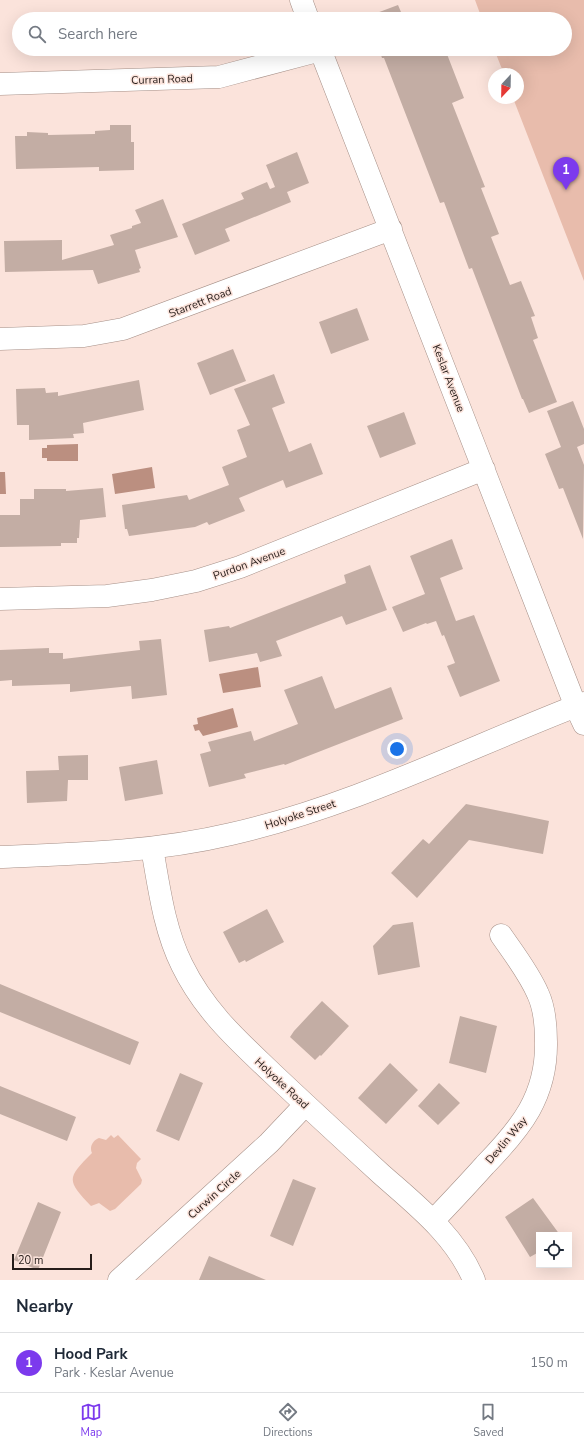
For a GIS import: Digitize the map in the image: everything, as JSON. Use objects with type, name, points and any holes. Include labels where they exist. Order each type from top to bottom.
[{"type":"street","points":[[301,0],[305,12]]},
{"type":"street","name":"Curran Road","points":[[0,84],[212,78],[240,73],[300,56]]},
{"type":"street","name":"Keslar Avenue","points":[[323,56],[484,468],[581,711]]},
{"type":"street","name":"Starrett Road","points":[[0,339],[84,336],[123,329],[391,229]]},
{"type":"street","name":"Purdon Avenue","points":[[0,599],[107,596],[152,590],[196,581],[254,562],[484,468]]},
{"type":"street","name":"Holyoke Street","points":[[0,857],[83,854],[152,848],[232,834],[296,816],[581,711]]},
{"type":"street","name":"Holyoke Road","points":[[152,848],[167,923],[181,964],[205,1003],[225,1029],[305,1105],[433,1220],[454,1246],[474,1280]]},
{"type":"street","name":"Devlin Way","points":[[433,1220],[501,1149],[522,1123],[536,1098],[543,1078],[547,1050],[546,1029],[541,1002],[528,976],[501,935]]},
{"type":"street","name":"Curwin Circle","points":[[119,1280],[270,1143],[305,1105]]},
{"type":"shaded area","points":[[475,0],[584,0],[584,281],[515,104],[524,104],[524,68],[502,68],[497,56],[572,56],[572,12],[479,12]]},
{"type":"shaded area","points":[[78,444],[78,461],[47,461],[47,458],[42,458],[42,448],[47,448],[47,445]]},
{"type":"shaded area","points":[[152,467],[155,488],[115,494],[112,474]]},
{"type":"shaded area","points":[[0,472],[5,472],[6,494],[0,494]]},
{"type":"shaded area","points":[[258,667],[261,687],[223,693],[219,674]]},
{"type":"shaded area","points":[[233,708],[238,727],[203,736],[199,730],[195,731],[193,725],[198,724],[197,718]]},
{"type":"shaded area","points":[[111,1135],[114,1138],[118,1135],[141,1159],[137,1163],[136,1168],[142,1180],[141,1184],[115,1209],[110,1211],[99,1203],[91,1206],[77,1190],[73,1179],[78,1168],[92,1153],[91,1146],[93,1142],[99,1138],[106,1140]]},
{"type":"building","points":[[398,5],[401,12],[379,12]]},
{"type":"building","points":[[381,56],[448,56],[464,98],[452,103],[485,187],[481,188],[499,234],[491,237],[510,285],[521,281],[535,316],[531,317],[538,338],[533,340],[557,402],[529,413],[522,399],[472,268],[469,269],[444,202],[440,203],[384,58]]},
{"type":"building","points":[[110,125],[131,125],[131,142],[134,142],[134,170],[99,171],[99,167],[16,169],[15,136],[27,136],[27,132],[48,133],[48,135],[95,134],[95,131],[110,130]]},
{"type":"building","points":[[297,152],[309,183],[287,192],[291,202],[225,229],[230,241],[195,255],[182,224],[244,199],[241,193],[267,182],[270,189],[275,187],[266,165]]},
{"type":"building","points":[[163,199],[178,237],[135,250],[141,268],[139,269],[140,272],[98,284],[93,270],[5,272],[4,241],[62,240],[62,260],[114,245],[110,235],[132,228],[132,226],[141,223],[135,210]]},
{"type":"building","points":[[357,308],[369,340],[331,354],[319,322]]},
{"type":"building","points":[[233,349],[246,381],[210,395],[197,363]]},
{"type":"building","points":[[274,374],[285,403],[272,408],[289,452],[311,443],[323,474],[286,488],[283,480],[239,498],[245,511],[209,525],[207,522],[195,527],[129,536],[127,529],[125,529],[122,505],[187,495],[189,500],[229,485],[222,467],[247,457],[237,430],[250,425],[234,389]]},
{"type":"building","points":[[139,380],[144,410],[83,423],[84,433],[73,434],[74,438],[29,440],[29,425],[17,425],[16,389],[45,388],[46,393],[58,392],[58,396]]},
{"type":"building","points":[[573,401],[584,429],[584,444],[577,447],[584,465],[583,539],[563,488],[559,489],[545,454],[561,447],[547,411]]},
{"type":"building","points":[[404,412],[416,444],[380,458],[367,426]]},
{"type":"building","points":[[103,488],[106,517],[80,520],[79,538],[77,538],[77,543],[61,543],[61,546],[0,547],[0,515],[20,515],[20,499],[34,499],[34,489],[66,489],[66,491]]},
{"type":"building","points":[[452,539],[463,569],[440,578],[456,621],[474,615],[500,681],[460,697],[447,666],[455,663],[444,635],[442,636],[436,621],[426,623],[403,632],[392,607],[425,594],[410,556]]},
{"type":"building","points":[[370,565],[387,610],[346,625],[342,616],[276,641],[282,656],[260,662],[257,653],[209,662],[204,630],[229,626],[230,628],[346,583],[344,575]]},
{"type":"building","points":[[161,639],[167,695],[132,699],[131,686],[70,692],[70,684],[12,686],[12,680],[0,681],[0,650],[49,648],[49,653],[63,653],[63,659],[140,650],[139,641]]},
{"type":"building","points":[[322,676],[335,709],[391,687],[403,719],[285,765],[244,774],[246,778],[209,787],[200,754],[211,751],[208,742],[251,731],[254,741],[298,724],[284,690]]},
{"type":"building","points":[[88,755],[88,780],[68,780],[67,801],[27,803],[26,771],[59,770],[58,756]]},
{"type":"building","points":[[157,760],[163,794],[125,801],[119,767]]},
{"type":"building","points":[[466,804],[549,821],[543,854],[469,840],[417,898],[391,873],[423,839],[429,844]]},
{"type":"building","points":[[267,909],[284,942],[246,962],[245,960],[239,963],[223,932]]},
{"type":"building","points":[[413,922],[420,967],[378,975],[373,946],[393,925]]},
{"type":"building","points":[[0,984],[139,1042],[130,1065],[0,1012]]},
{"type":"building","points":[[322,1001],[349,1026],[321,1056],[320,1055],[315,1060],[290,1037]]},
{"type":"building","points":[[460,1016],[497,1026],[486,1073],[449,1063]]},
{"type":"building","points":[[390,1063],[418,1090],[386,1124],[358,1098]]},
{"type":"building","points":[[180,1073],[203,1083],[179,1141],[156,1131]]},
{"type":"building","points":[[439,1083],[460,1103],[438,1125],[418,1106]]},
{"type":"building","points":[[0,1086],[76,1117],[67,1141],[0,1114]]},
{"type":"building","points":[[293,1179],[316,1188],[293,1246],[270,1236]]},
{"type":"building","points":[[533,1198],[558,1232],[536,1232],[536,1254],[530,1257],[505,1217]]},
{"type":"building","points":[[38,1202],[61,1212],[38,1270],[14,1260]]},
{"type":"building","points":[[209,1256],[266,1280],[199,1280]]},
{"type":"place","name":"Hood Park","points":[[566,190]]}]
